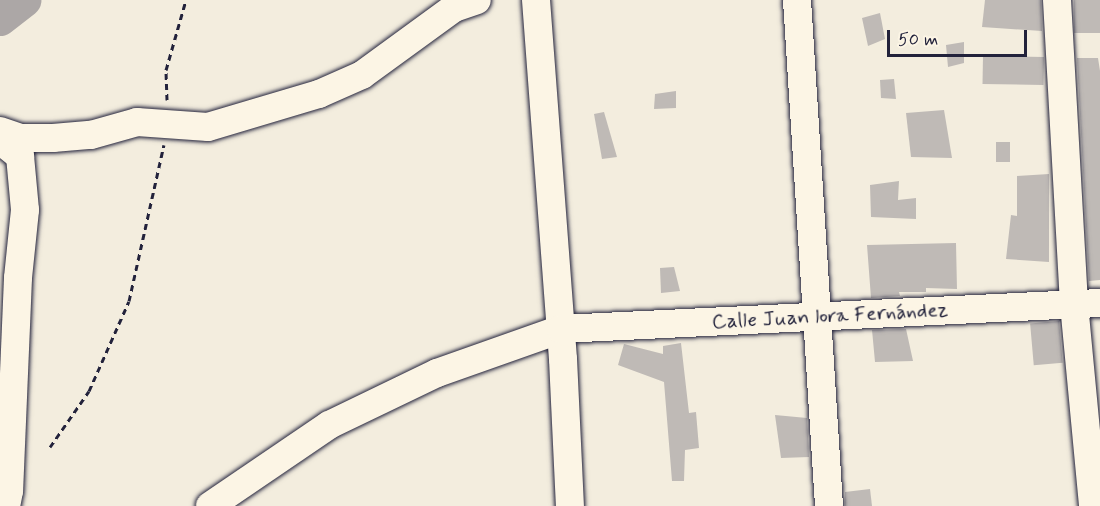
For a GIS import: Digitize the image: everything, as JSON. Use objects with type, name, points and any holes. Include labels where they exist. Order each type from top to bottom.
[{"type":"street","points":[[0,131],[20,138],[53,138],[91,135],[137,122],[208,127],[319,94],[362,75],[454,8],[477,0]]},
{"type":"street","points":[[536,0],[561,329],[570,506]]},
{"type":"street","points":[[797,0],[829,506]]},
{"type":"street","points":[[1057,0],[1087,303],[1092,506]]},
{"type":"street","points":[[0,140],[20,156],[26,210],[18,278],[9,491],[6,506]]},
{"type":"street","name":"Calle Juan lora Fernández","points":[[210,506],[329,425],[437,373],[561,329],[1087,303]]},
{"type":"path","points":[[51,447],[88,391],[129,302],[169,123],[165,70],[186,0]]},
{"type":"building","points":[[985,0],[1041,0],[1042,31],[982,27]]},
{"type":"building","points":[[1074,0],[1100,0],[1100,33],[1074,33]]},
{"type":"building","points":[[880,13],[885,39],[868,46],[862,18]]},
{"type":"building","points":[[964,42],[964,63],[948,67],[946,45]]},
{"type":"building","points":[[983,56],[1044,57],[1044,85],[983,84]]},
{"type":"building","points":[[1077,58],[1098,58],[1100,71],[1100,280],[1089,281]]},
{"type":"building","points":[[894,79],[896,99],[881,98],[880,80]]},
{"type":"building","points":[[676,91],[676,108],[654,109],[655,94]]},
{"type":"building","points":[[944,110],[952,158],[911,157],[906,113]]},
{"type":"building","points":[[604,112],[617,157],[602,159],[594,114]]},
{"type":"building","points":[[996,142],[1010,142],[1010,162],[996,162]]},
{"type":"building","points":[[1049,174],[1049,262],[1006,259],[1011,215],[1017,216],[1017,176]]},
{"type":"building","points":[[899,181],[898,200],[916,198],[916,219],[871,217],[870,185]]},
{"type":"building","points":[[956,243],[957,289],[926,288],[926,292],[899,292],[900,296],[871,298],[867,245]]},
{"type":"building","points":[[674,267],[680,291],[661,293],[660,268]]},
{"type":"building","points":[[1059,321],[1063,363],[1034,365],[1030,324]]},
{"type":"building","points":[[906,329],[913,361],[875,362],[872,330]]},
{"type":"building","points":[[681,343],[689,413],[696,412],[699,448],[685,450],[684,481],[672,481],[664,382],[618,365],[624,344],[663,354],[663,346]]},
{"type":"building","points":[[775,415],[807,418],[809,457],[781,458]]},
{"type":"building","points":[[870,489],[872,506],[845,506],[845,492]]},
{"type":"waterway","points":[[0,19],[24,0]]}]
